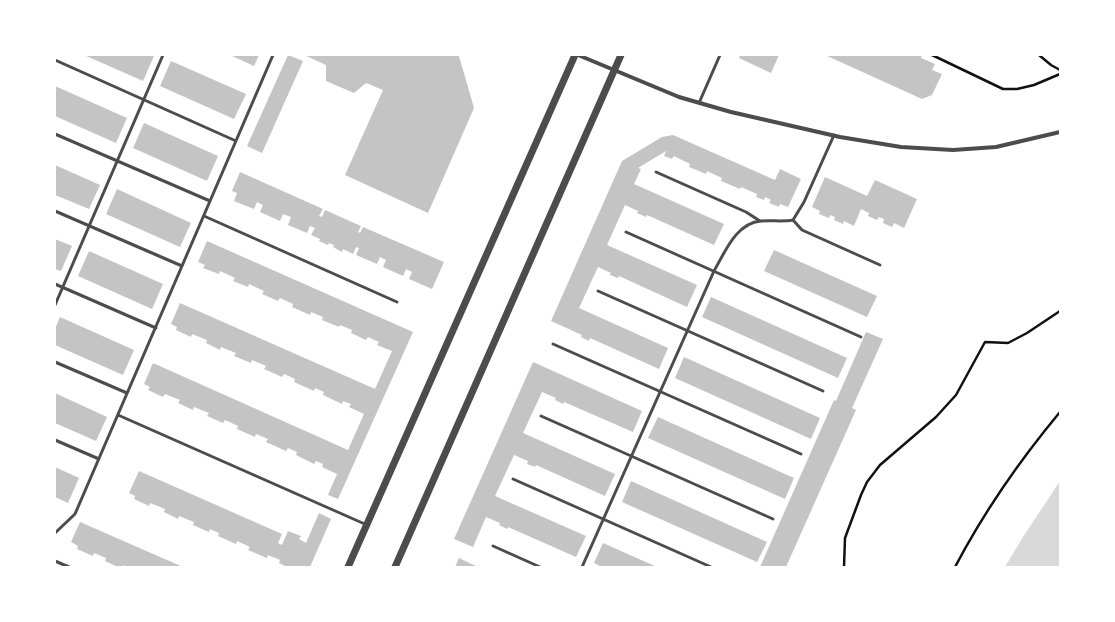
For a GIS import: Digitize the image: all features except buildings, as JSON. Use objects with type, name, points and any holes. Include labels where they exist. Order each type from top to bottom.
[{"type":"street","points":[[348,567],[575,55]]},
{"type":"street","points":[[578,55],[679,97],[699,103],[795,128],[901,147],[954,150],[996,147],[1060,132]]},
{"type":"street","points":[[395,567],[621,55]]},
{"type":"lane","points":[[55,305],[163,55]]},
{"type":"lane","points":[[55,533],[75,514],[273,55]]},
{"type":"lane","points":[[699,103],[720,55]]},
{"type":"lane","points":[[55,60],[236,141]]},
{"type":"lane","points":[[55,134],[210,201]]},
{"type":"lane","points":[[793,220],[804,202],[834,135]]},
{"type":"lane","points":[[656,172],[746,212],[760,221]]},
{"type":"lane","points":[[55,211],[182,266]]},
{"type":"lane","points":[[204,216],[397,302]]},
{"type":"lane","points":[[582,567],[714,271],[730,242],[744,228],[760,221],[793,220]]},
{"type":"lane","points":[[793,220],[802,230],[880,265]]},
{"type":"lane","points":[[626,232],[860,336]]},
{"type":"lane","points":[[55,284],[156,328]]},
{"type":"lane","points":[[598,291],[823,391]]},
{"type":"lane","points":[[553,344],[801,454]]},
{"type":"lane","points":[[55,362],[127,393]]},
{"type":"lane","points":[[118,415],[366,525]]},
{"type":"lane","points":[[541,416],[773,520]]},
{"type":"lane","points":[[55,440],[99,459]]},
{"type":"lane","points":[[513,479],[711,567]]},
{"type":"lane","points":[[493,546],[540,567]]},
{"type":"lane","points":[[55,561],[69,567]]},
{"type":"path","points":[[932,55],[1003,89],[1017,89],[1034,85],[1060,74]]},
{"type":"path","points":[[1039,55],[1060,70]]},
{"type":"path","points":[[844,567],[846,538],[855,510],[867,482],[880,465],[936,418],[956,395],[985,342],[1008,343],[1027,333],[1060,311]]},
{"type":"path","points":[[955,567],[992,504],[1040,437],[1060,412]]},
{"type":"shaded area","points":[[1060,481],[1060,567],[1005,567],[1021,540]]}]
